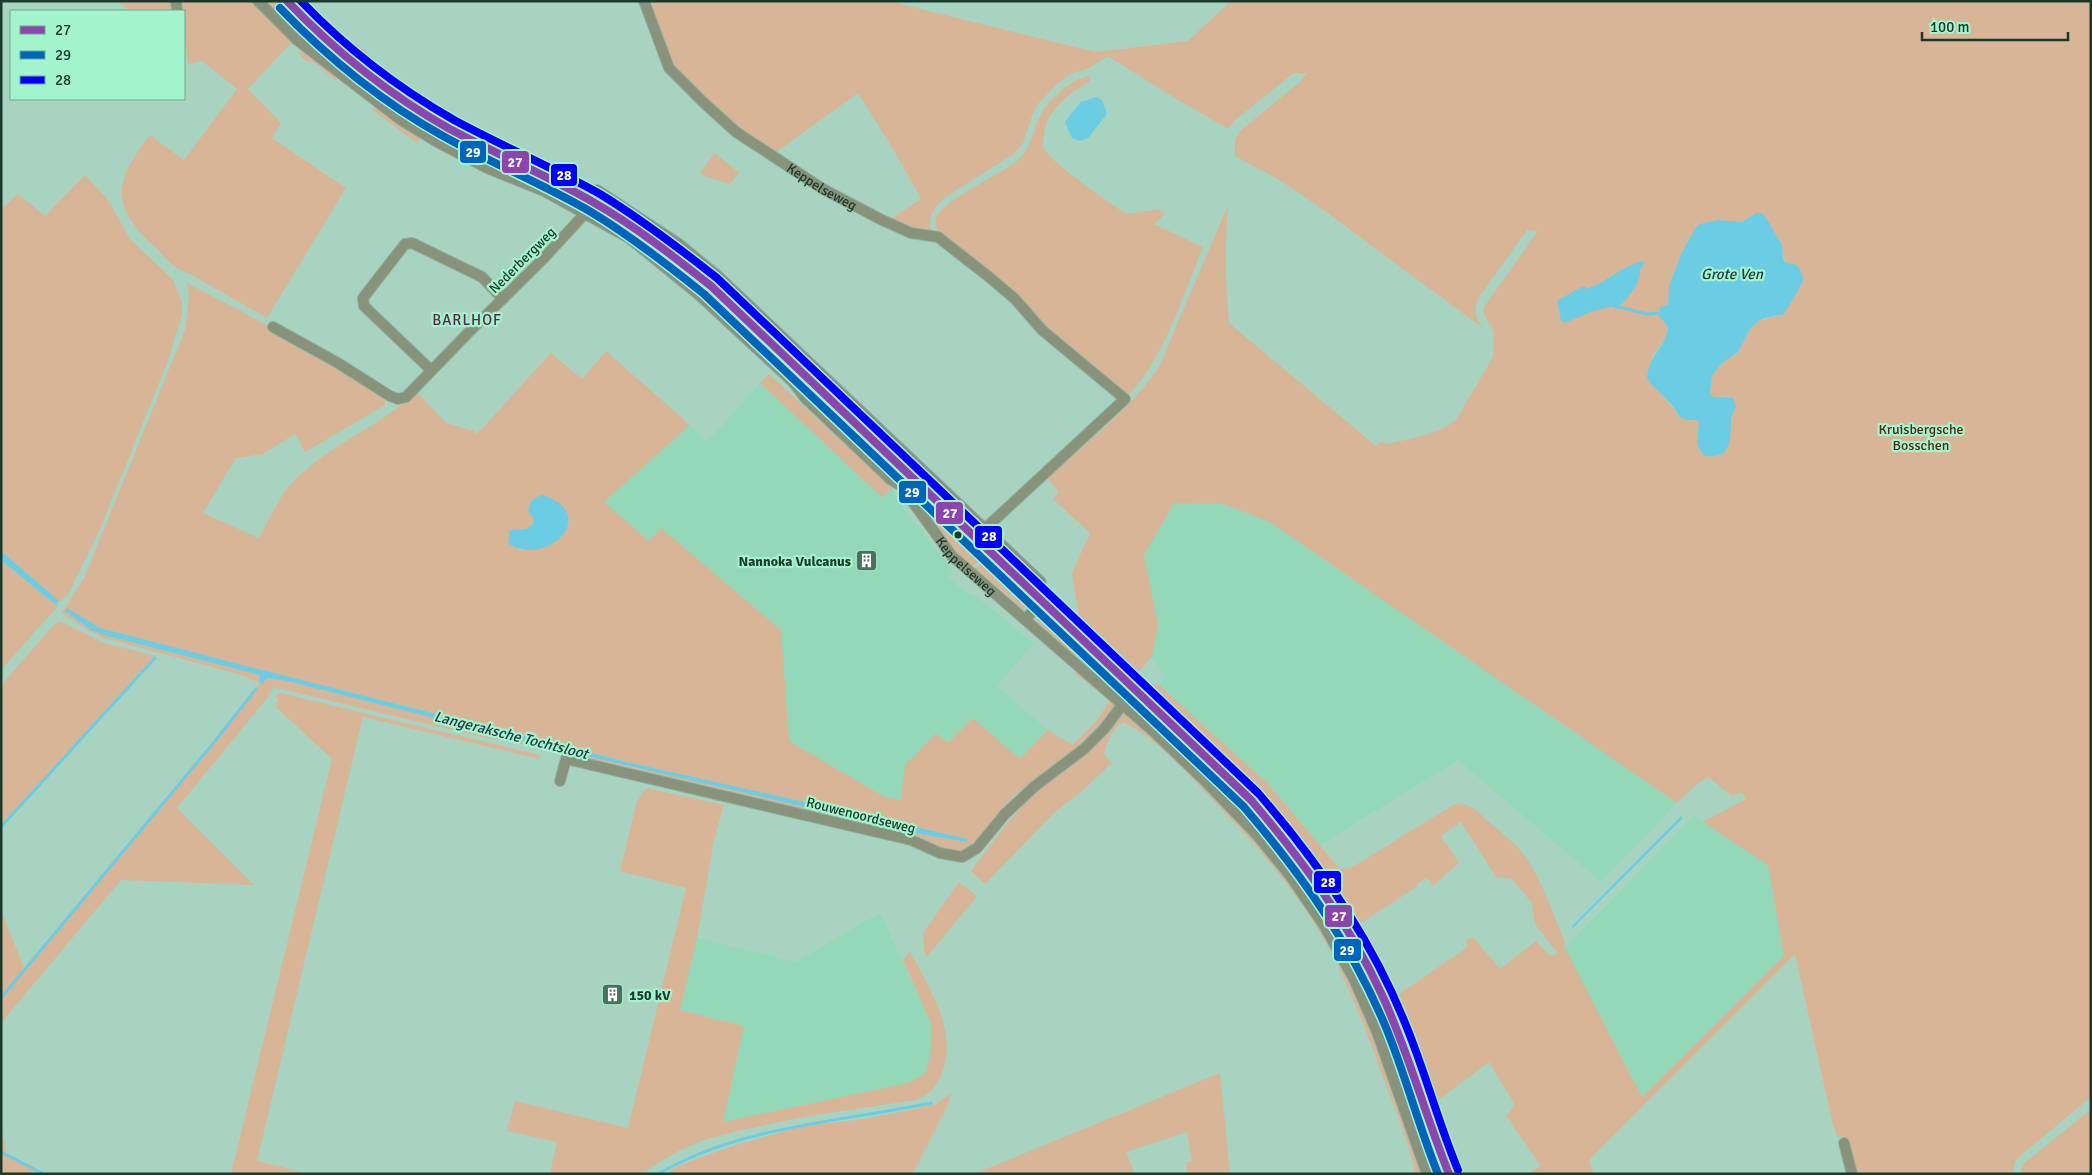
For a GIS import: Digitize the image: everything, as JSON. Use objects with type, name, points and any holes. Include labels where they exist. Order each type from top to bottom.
[{"type":"main road","name":"Keppelseweg","points":[[287,1],[311,26],[348,57],[383,85],[428,116],[592,202],[685,258],[711,286],[980,533],[1041,601],[1251,800],[1285,839],[1313,877],[1349,932],[1369,970],[1396,1026],[1443,1172]]},
{"type":"street","name":"Keppelseweg","points":[[258,1],[297,40],[402,120],[487,168],[544,191],[592,202],[629,238],[698,294],[792,381],[806,399],[883,473],[901,486],[952,556],[1042,635],[1049,639],[1206,782],[1256,836],[1291,878],[1325,927],[1354,979],[1377,1032],[1427,1174]]},
{"type":"street","name":"Keppelseweg","points":[[644,1],[650,23],[669,68],[736,132],[823,189],[882,220],[910,234],[938,238],[1015,299],[1042,330],[1125,399],[980,533],[1041,582]]},
{"type":"street","points":[[464,156],[473,141]]},
{"type":"street","name":"Nederbergweg","points":[[273,327],[398,399],[406,398],[428,376],[431,370],[504,299],[592,202]]},
{"type":"street","points":[[431,370],[364,306],[363,298],[406,244],[412,243],[482,277],[504,299]]},
{"type":"street","points":[[1026,619],[1041,601]]},
{"type":"street","name":"Rouwenoordseweg","points":[[560,781],[566,759],[911,840],[940,853],[962,857],[977,848],[1005,814],[1035,786],[1084,750],[1136,690]]},
{"type":"street","points":[[1354,979],[1369,970]]},
{"type":"street","points":[[1844,1143],[1852,1174]]},
{"type":"shaded area","points":[[769,374],[892,488],[897,500],[953,571],[949,577],[965,592],[977,597],[1034,643],[997,686],[1048,730],[1020,759],[973,718],[948,743],[936,733],[901,800],[883,796],[789,741],[780,630],[661,528],[650,542],[603,502],[690,425],[707,442]]},
{"type":"shaded area","points":[[1174,503],[1224,504],[1270,522],[1677,803],[1601,882],[1458,760],[1320,845],[1267,783],[1159,685],[1165,676],[1152,656],[1158,624],[1144,555]]},
{"type":"shaded area","points":[[1694,815],[1768,865],[1785,956],[1642,1098],[1565,948]]},
{"type":"shaded area","points":[[880,913],[931,1023],[931,1050],[926,1073],[908,1083],[723,1122],[744,1026],[680,1010],[697,938],[796,962]]},
{"type":"green space","points":[[116,1],[173,1],[174,10],[129,10]]},
{"type":"green space","points":[[180,1],[255,1],[337,78],[336,81],[315,63],[306,61],[300,55],[301,50],[292,42],[248,89],[281,123],[272,138],[346,188],[267,318],[195,276],[175,267],[139,230],[129,217],[123,204],[124,178],[130,165],[150,135],[184,160],[237,89],[202,61],[188,64],[185,41],[185,10],[181,10]]},
{"type":"green space","points":[[263,1],[280,1],[306,28],[304,31],[306,33],[309,31],[342,68],[467,146],[463,153],[396,113],[301,39],[300,35],[298,36]]},
{"type":"green space","name":"Kruisbergsche Bosschen","points":[[652,1],[888,1],[1096,52],[1188,41],[1231,1],[2091,1],[2091,1097],[2021,1155],[2015,1162],[2013,1174],[1857,1174],[1845,1137],[1837,1136],[1832,1121],[1795,954],[1589,1160],[1594,1174],[1527,1174],[1541,1166],[1506,1116],[1515,1105],[1489,1062],[1430,1106],[1378,969],[1384,963],[1399,994],[1468,947],[1465,941],[1473,937],[1500,969],[1536,941],[1550,956],[1558,954],[1535,924],[1532,903],[1512,879],[1496,877],[1461,822],[1441,836],[1459,863],[1433,886],[1427,878],[1417,884],[1418,886],[1361,923],[1382,958],[1371,960],[1260,792],[1231,771],[1147,690],[1154,684],[1159,685],[1267,783],[1340,869],[1351,868],[1453,805],[1463,804],[1477,811],[1514,844],[1533,868],[1564,939],[1565,948],[1642,1097],[1784,956],[1768,865],[1703,822],[1746,799],[1741,792],[1732,796],[1708,777],[1696,785],[1677,803],[1270,522],[1224,504],[1174,503],[1144,555],[1158,624],[1152,656],[1134,678],[1113,659],[1079,617],[1072,573],[1090,533],[1053,499],[1059,492],[1047,478],[1121,412],[1159,367],[1228,205],[1226,264],[1229,323],[1376,446],[1381,441],[1386,444],[1432,433],[1456,420],[1493,357],[1494,332],[1483,312],[1484,307],[1538,231],[1527,230],[1479,297],[1476,313],[1483,328],[1318,206],[1281,181],[1235,156],[1235,139],[1240,131],[1300,82],[1307,73],[1294,73],[1235,120],[1228,129],[1108,56],[1089,68],[1070,74],[1056,85],[1038,104],[1023,143],[1014,154],[947,196],[936,206],[930,219],[931,233],[913,231],[889,220],[921,199],[895,152],[858,93],[775,153],[733,124],[694,90],[678,72],[665,51],[656,27]],"holes":[[[1756,213],[1782,244],[1785,260],[1803,282],[1777,316],[1758,321],[1750,329],[1738,352],[1721,364],[1712,376],[1710,393],[1713,397],[1727,396],[1698,444],[1699,421],[1678,415],[1647,378],[1652,358],[1665,338],[1668,329],[1664,321],[1665,306],[1668,305],[1673,274],[1691,235],[1718,220],[1742,222]]]},
{"type":"green space","points":[[320,20],[363,49],[396,83],[476,133],[473,135],[428,109],[381,76],[356,51],[317,23]]},
{"type":"green space","points":[[1091,75],[1090,81],[1060,103],[1049,118],[1043,143],[1047,153],[1094,192],[1126,214],[1161,209],[1164,215],[1154,224],[1203,247],[1163,344],[1142,379],[1129,395],[1035,319],[939,234],[936,225],[936,219],[940,212],[948,204],[1019,159],[1029,145],[1039,118],[1054,97],[1075,81]]},
{"type":"green space","points":[[375,106],[421,137],[417,143],[372,110]]},
{"type":"green space","points":[[715,153],[739,173],[730,184],[701,175],[701,171]]},
{"type":"green space","points":[[85,175],[108,200],[130,239],[173,280],[182,302],[182,314],[169,358],[100,529],[69,592],[62,601],[59,601],[1,551],[1,210],[18,194],[45,216]]},
{"type":"green space","points":[[187,283],[247,314],[364,380],[385,396],[385,405],[305,452],[295,434],[263,454],[236,458],[203,513],[259,538],[277,504],[290,485],[304,471],[335,448],[402,405],[417,392],[446,423],[474,431],[477,434],[551,353],[582,379],[606,351],[690,425],[604,502],[649,541],[661,528],[781,630],[789,741],[883,796],[901,800],[905,765],[936,733],[948,743],[973,718],[1020,759],[1048,730],[1073,745],[1097,720],[1110,700],[1074,673],[1079,672],[1114,703],[1114,708],[1105,723],[1093,736],[1067,758],[1038,777],[1011,799],[975,843],[961,851],[951,851],[920,838],[546,749],[483,737],[273,687],[269,696],[177,808],[254,885],[121,880],[1,1023],[1,911],[25,970],[215,741],[260,683],[239,674],[104,638],[62,613],[84,578],[185,330],[189,296]],"holes":[[[533,518],[570,521],[556,541],[536,549],[519,550],[510,530],[526,529],[533,524]],[[268,675],[346,691],[631,763],[968,840],[967,842],[926,835],[556,749],[287,681],[267,678],[261,683]]]},
{"type":"green space","points":[[769,374],[892,488],[883,498],[760,383]]},
{"type":"green space","points":[[822,404],[917,492],[935,516],[928,517],[907,485],[896,478],[820,407]]},
{"type":"green space","points":[[935,518],[972,553],[974,551],[986,561],[984,563],[980,560],[972,567],[950,545],[930,519]]},
{"type":"green space","points":[[1,560],[56,605],[59,605],[1,670]]},
{"type":"green space","points":[[981,563],[986,567],[990,563],[1025,594],[1029,603],[1023,611],[1014,606],[1014,601],[974,569]]},
{"type":"green space","points":[[1039,616],[1052,620],[1118,683],[1121,693],[1116,694],[1033,623]]},
{"type":"green space","points":[[60,621],[104,643],[156,656],[1,827],[1,685],[52,627]]},
{"type":"green space","points":[[280,693],[540,755],[539,759],[363,717],[257,1161],[309,1174],[231,1174],[332,759],[276,707],[278,698],[275,697]]},
{"type":"green space","points":[[1132,705],[1141,706],[1229,788],[1245,808],[1279,841],[1276,843],[1278,847],[1282,844],[1303,871],[1362,969],[1355,969],[1353,967],[1317,906],[1273,851],[1275,849]]},
{"type":"green space","points":[[1126,714],[1131,716],[1198,780],[1253,836],[1284,874],[1312,914],[1348,977],[1369,1024],[1388,1073],[1421,1172],[1415,1173],[1409,1149],[1369,1038],[1343,976],[1323,937],[1299,901],[1262,853],[1188,774],[1146,736],[1123,722],[1119,725],[1110,736],[1104,754],[1112,763],[1082,791],[1054,813],[985,884],[971,871],[1023,805],[1048,782],[1086,754],[1110,724]]},
{"type":"green space","points":[[646,788],[724,805],[714,840],[697,938],[680,1010],[744,1026],[723,1122],[908,1083],[926,1073],[931,1050],[931,1023],[903,960],[910,951],[939,1009],[944,1024],[946,1054],[943,1070],[936,1085],[930,1092],[916,1100],[809,1116],[737,1131],[701,1141],[674,1153],[641,1174],[550,1174],[557,1142],[507,1131],[515,1101],[628,1128],[686,888],[620,871],[637,801]]},
{"type":"green space","points":[[959,882],[977,896],[927,957],[924,951],[923,933]]},
{"type":"green space","points":[[1366,975],[1374,990],[1438,1162],[1437,1168],[1432,1171],[1361,984],[1362,977]]},
{"type":"green space","points":[[1220,1073],[1230,1174],[1187,1174],[1186,1162],[1192,1162],[1187,1132],[1126,1152],[1135,1174],[974,1174]]},
{"type":"green space","points":[[951,1093],[949,1102],[913,1174],[666,1174],[676,1167],[729,1147],[802,1126],[864,1119],[905,1111],[936,1104]]},
{"type":"green space","points":[[2091,1109],[2091,1174],[2020,1174],[2022,1166],[2027,1161]]},
{"type":"green space","points":[[1,1128],[7,1155],[44,1174],[1,1174]]},
{"type":"water","points":[[1096,97],[1102,100],[1107,114],[1088,138],[1080,141],[1072,138],[1065,122],[1081,102]]},
{"type":"water","name":"Grote Ven","points":[[1756,213],[1762,213],[1767,219],[1782,244],[1784,260],[1790,264],[1795,264],[1799,268],[1803,282],[1784,314],[1758,321],[1750,329],[1738,352],[1721,364],[1712,376],[1710,393],[1713,397],[1733,398],[1736,407],[1731,418],[1729,442],[1725,452],[1720,455],[1704,456],[1697,444],[1699,421],[1682,418],[1647,378],[1650,364],[1663,343],[1668,329],[1664,321],[1659,317],[1660,307],[1668,305],[1669,286],[1682,252],[1696,227],[1700,224],[1718,220],[1742,222]]},
{"type":"water","points":[[1644,261],[1640,270],[1640,277],[1634,289],[1622,304],[1593,311],[1565,323],[1561,321],[1557,300],[1584,286],[1587,289],[1594,286],[1629,266]]},
{"type":"water","points":[[543,495],[560,504],[568,515],[568,526],[561,537],[550,545],[537,549],[522,549],[508,543],[510,530],[526,529],[533,524],[533,518],[528,510],[529,507],[533,500]]},
{"type":"water","points":[[1,551],[59,601],[56,605],[1,560]]},
{"type":"water","name":"Langeraksche Tochtsloot","points":[[67,608],[100,628],[262,670],[631,763],[968,839],[967,842],[926,835],[556,749],[287,681],[267,678],[262,684],[259,682],[260,675],[91,630],[65,611]]},
{"type":"water","points":[[1681,816],[1683,818],[1573,928],[1572,926]]},
{"type":"waterway","points":[[1614,306],[1648,314],[1659,313]]},
{"type":"waterway","points":[[1,827],[155,658]]},
{"type":"waterway","points":[[1,998],[256,689]]},
{"type":"waterway","points":[[658,1174],[690,1158],[723,1145],[757,1135],[931,1103]]},
{"type":"waterway","points":[[1,1152],[44,1174]]},
{"type":"transit line","name":"27","points":[[287,1],[343,54],[404,101],[448,128],[609,211],[654,242],[711,286],[1251,800],[1323,893],[1369,968],[1392,1017],[1449,1174]]},
{"type":"transit line","name":"28","points":[[301,1],[354,51],[413,95],[454,120],[600,194],[660,234],[717,278],[1258,793],[1302,846],[1322,874],[1376,961],[1405,1023],[1458,1170]]},
{"type":"transit line","name":"29","points":[[280,8],[337,62],[399,109],[461,146],[554,192],[606,221],[704,294],[1244,807],[1286,859],[1325,913],[1358,970],[1387,1030],[1438,1174]]},
{"type":"place","name":"Nannoka Vulcanus","points":[[867,561]]},
{"type":"place","name":"150 kV","points":[[613,995]]},
{"type":"district","name":"BARLHOF","points":[[467,320]]}]
